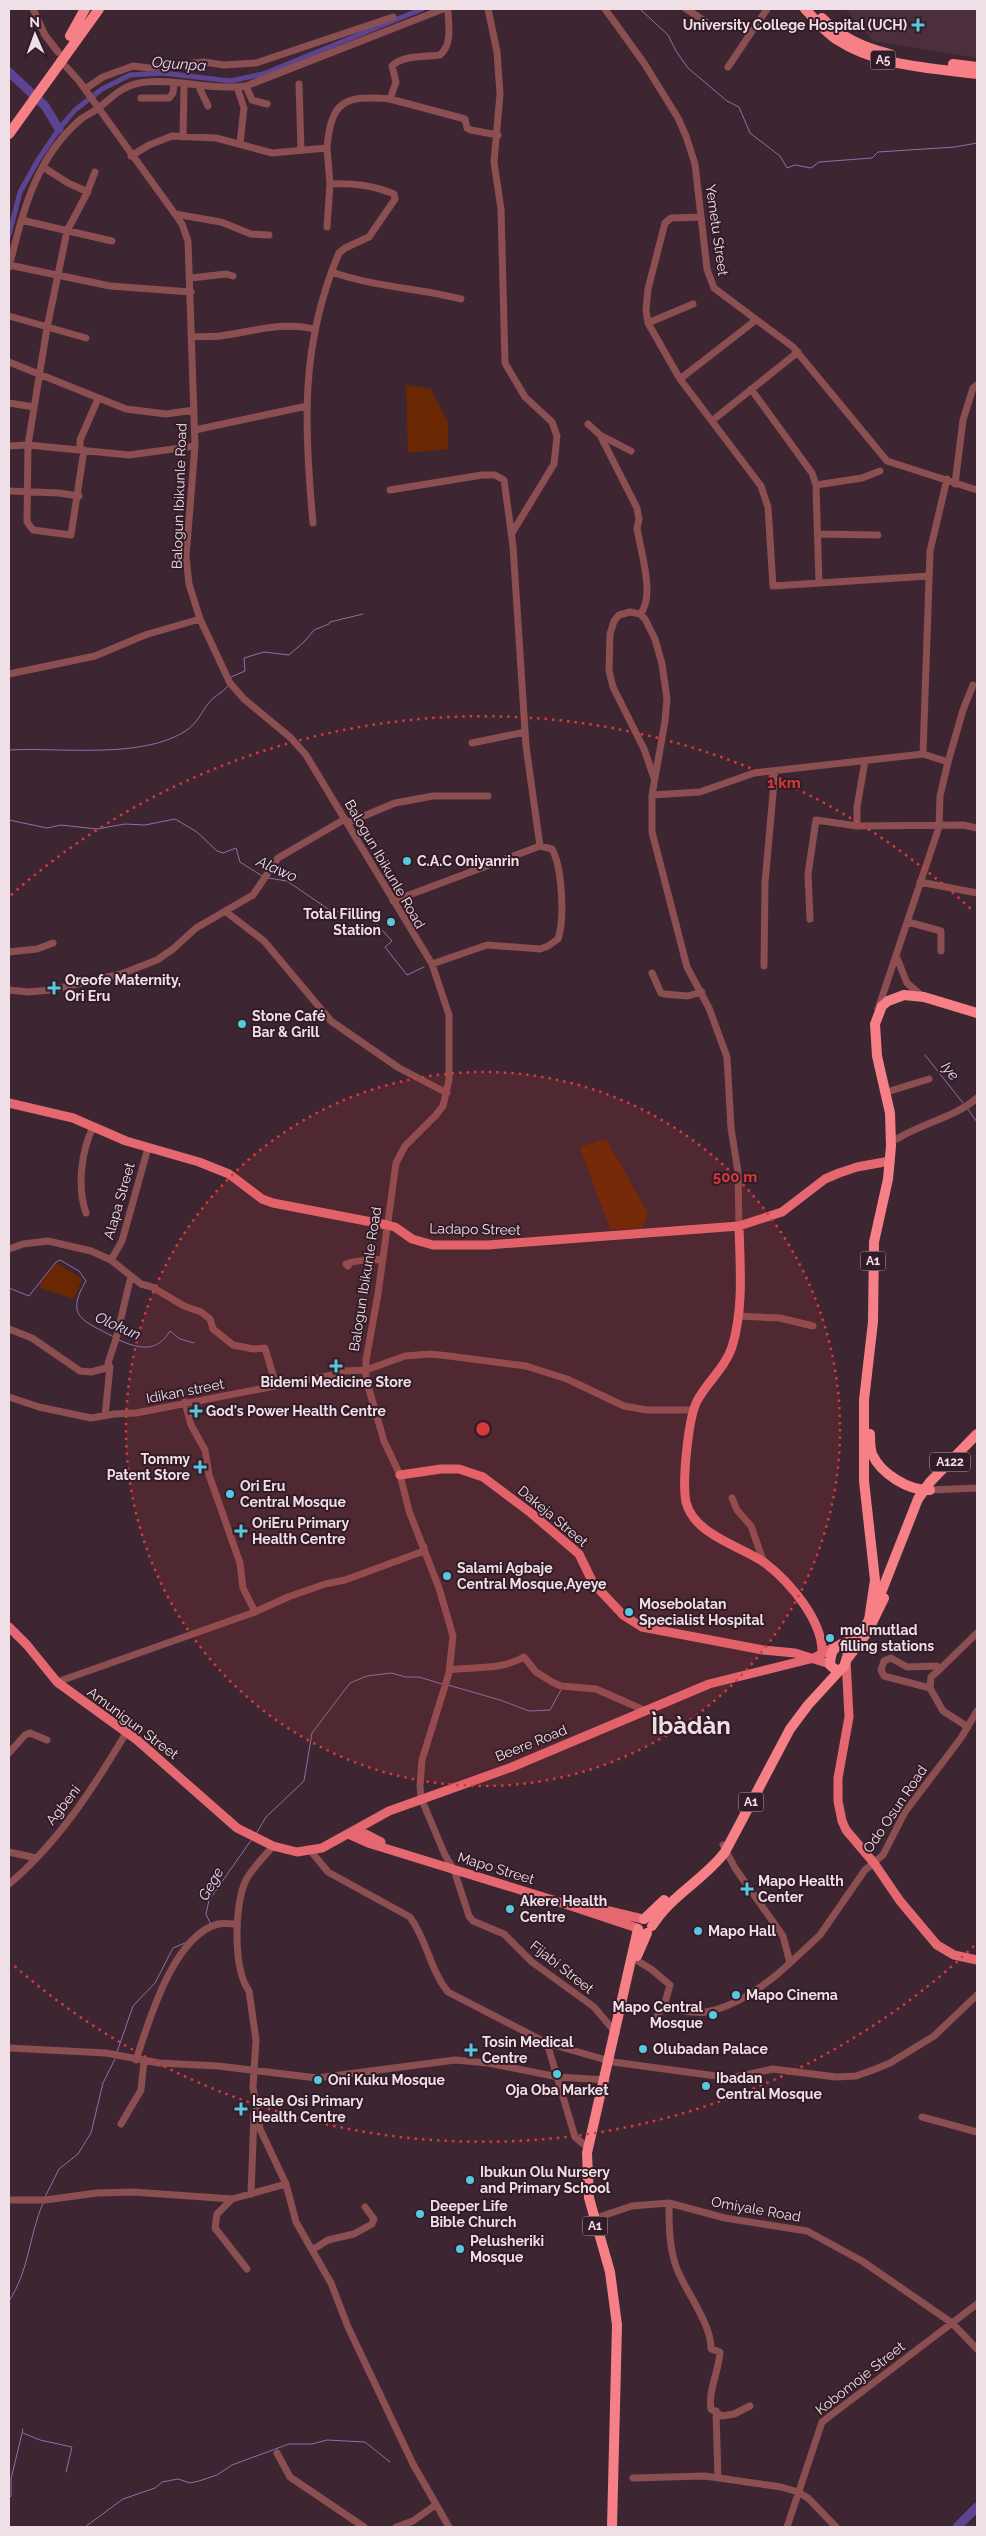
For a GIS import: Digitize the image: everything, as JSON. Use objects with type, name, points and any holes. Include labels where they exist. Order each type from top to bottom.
[{"type":"highway","points":[[9,123],[78,29],[87,9]]},
{"type":"highway","points":[[78,29],[99,9]]},
{"type":"highway","name":"A5","points":[[805,9],[828,33],[848,46],[879,59],[977,67]]},
{"type":"highway","name":"A5","points":[[814,9],[829,25],[855,42],[914,63],[977,74]]},
{"type":"highway","points":[[9,134],[32,94]]},
{"type":"highway","points":[[877,1014],[888,1001],[904,995],[924,996],[977,1013]]},
{"type":"highway","name":"A1","points":[[876,1256],[895,1168],[897,1139],[880,1037],[882,1019],[890,1006],[897,1003],[916,1001],[977,1017]]},
{"type":"highway","name":"A1","points":[[838,1645],[858,1636],[869,1622],[875,1580],[864,1481],[867,1409],[878,1325],[876,1228],[890,1161],[890,1113],[875,1044],[877,1014]]},
{"type":"highway","name":"A1","points":[[847,1660],[886,1595],[927,1490],[902,1483],[878,1462],[870,1446],[867,1409]]},
{"type":"highway","name":"A122","points":[[927,1490],[977,1434]]},
{"type":"highway","name":"A122","points":[[927,1490],[977,1442]]},
{"type":"highway","points":[[838,1645],[848,1650],[847,1660],[835,1669],[838,1645]]},
{"type":"highway","name":"A1","points":[[611,2061],[643,1926],[711,1868],[725,1847],[776,1750],[835,1669]]},
{"type":"highway","name":"A1","points":[[612,2527],[617,2325],[610,2272],[595,2218],[589,2178],[588,2148],[643,1926]]},
{"type":"highway","name":"A1","points":[[589,2178],[593,2142],[606,2080]]},
{"type":"highway","name":"A1","points":[[595,2218],[615,2270],[622,2316],[616,2527]]},
{"type":"main road","points":[[78,29],[93,9]]},
{"type":"main road","name":"Ladapo Street","points":[[9,1103],[73,1118],[93,1128],[148,1148],[179,1155],[215,1168],[240,1182],[262,1199],[395,1227],[412,1239],[433,1245],[488,1245],[739,1226],[782,1212],[812,1188],[832,1176],[857,1167],[890,1161]]},
{"type":"main road","points":[[739,1226],[740,1294],[738,1316],[729,1354],[693,1410],[684,1489],[689,1510],[703,1526],[730,1546],[764,1563],[808,1610],[820,1633],[838,1645],[818,1656]]},
{"type":"main road","name":"Dakeja Street","points":[[400,1476],[441,1469],[473,1472],[483,1477],[580,1554],[593,1583],[623,1615],[642,1627],[762,1650],[818,1656]]},
{"type":"main road","name":"Amunigun Street","points":[[9,1627],[27,1645],[56,1682],[126,1732],[226,1820],[247,1834]]},
{"type":"main road","points":[[818,1656],[820,1633]]},
{"type":"main road","points":[[818,1656],[835,1669],[848,1700]]},
{"type":"main road","name":"Beere Road","points":[[247,1834],[273,1846],[297,1852],[322,1848],[389,1811],[520,1764],[644,1710],[729,1678],[818,1656]]},
{"type":"main road","points":[[847,1660],[849,1717],[838,1778],[839,1808],[846,1830],[874,1863],[900,1901],[937,1944],[954,1955],[977,1960]]},
{"type":"main road","name":"Mapo Street","points":[[352,1832],[368,1843],[643,1926]]},
{"type":"street","name":"Balogun Ibikunle Road","points":[[33,9],[45,35],[59,56],[182,224],[188,241],[191,278],[195,446],[186,556],[189,584],[200,619],[230,683],[251,706],[299,746],[432,964],[446,1000],[451,1028],[447,1094],[436,1116],[399,1154],[393,1177],[366,1360],[366,1380],[376,1418],[400,1476],[409,1511],[450,1622],[453,1636],[450,1672],[422,1760],[420,1774],[421,1798]]},
{"type":"street","points":[[191,292],[110,286],[9,266],[32,185],[70,129],[96,106],[126,87],[141,83],[174,82],[199,86],[246,86],[443,9]]},
{"type":"street","points":[[390,99],[396,82],[392,66],[395,63],[400,60],[440,56],[445,51],[449,35],[448,9]]},
{"type":"street","points":[[488,9],[497,52],[500,94],[498,135],[494,162],[501,209],[505,363],[525,397],[552,422],[557,436],[554,464],[512,532]]},
{"type":"street","name":"Yemetu Street","points":[[605,9],[629,39],[672,107],[686,136],[695,164],[707,269],[714,288],[798,352],[888,461],[977,490]]},
{"type":"street","points":[[686,9],[704,21]]},
{"type":"street","points":[[728,67],[767,9]]},
{"type":"street","points":[[86,91],[103,77],[133,66],[149,68],[204,62],[224,65],[256,63],[393,17]]},
{"type":"street","points":[[141,98],[169,98],[173,93],[174,82]]},
{"type":"street","points":[[299,84],[302,150]]},
{"type":"street","points":[[183,137],[184,85]]},
{"type":"street","points":[[199,86],[208,106]]},
{"type":"street","points":[[246,86],[252,100],[267,104]]},
{"type":"street","points":[[237,87],[244,108],[240,143]]},
{"type":"street","points":[[327,227],[330,184],[327,148],[331,120],[341,103],[348,100],[390,99],[465,120],[467,128],[471,130],[498,135]]},
{"type":"street","points":[[131,156],[160,140],[172,136],[201,136],[240,143],[272,152],[327,148]]},
{"type":"street","points":[[43,167],[68,183],[88,192]]},
{"type":"street","points":[[95,172],[88,192],[67,231],[47,328],[28,445],[27,522],[30,528],[67,537],[71,536],[78,496],[82,450],[80,440],[98,399]]},
{"type":"street","points":[[313,523],[306,454],[306,393],[314,329],[332,272],[342,250],[369,237],[396,199],[394,194],[370,186],[356,183],[330,184]]},
{"type":"street","points":[[175,214],[221,222],[251,234],[269,235]]},
{"type":"street","points":[[701,217],[672,218],[665,224],[648,289],[646,310],[648,323],[680,378],[713,420],[766,495],[773,586],[929,576]]},
{"type":"street","points":[[21,220],[112,241]]},
{"type":"street","points":[[332,272],[374,284],[430,291],[461,299]]},
{"type":"street","points":[[191,278],[226,274],[234,276]]},
{"type":"street","points":[[648,323],[692,304]]},
{"type":"street","points":[[9,316],[86,338]]},
{"type":"street","points":[[680,378],[756,320]]},
{"type":"street","points":[[192,337],[221,336],[236,331],[288,325],[314,329]]},
{"type":"street","points":[[713,420],[798,352]]},
{"type":"street","points":[[9,362],[98,399],[142,412],[166,414],[194,410]]},
{"type":"street","points":[[955,484],[963,420],[973,388],[977,385]]},
{"type":"street","points":[[751,389],[805,461],[816,485],[819,583]]},
{"type":"street","points":[[9,403],[34,407]]},
{"type":"street","points":[[195,430],[307,406]]},
{"type":"street","points":[[588,424],[600,435],[631,451]]},
{"type":"street","points":[[600,435],[637,508],[638,528],[648,590],[645,609],[640,614]]},
{"type":"street","points":[[9,446],[28,445],[138,455],[195,446]]},
{"type":"street","points":[[816,485],[862,478],[880,471]]},
{"type":"street","points":[[390,490],[465,478],[500,476],[507,488],[512,532],[525,732],[540,846]]},
{"type":"street","points":[[923,754],[931,540],[947,479]]},
{"type":"street","points":[[9,491],[60,493],[78,496]]},
{"type":"street","points":[[818,534],[878,535]]},
{"type":"street","points":[[654,778],[644,750],[613,687],[610,671],[610,634],[614,621],[619,615],[630,612],[640,614],[655,638],[665,681],[665,721],[652,795],[652,832],[681,949],[687,967],[702,992],[723,1042],[727,1057],[732,1128],[738,1172],[739,1226]]},
{"type":"street","points":[[9,674],[95,656],[145,635],[200,619]]},
{"type":"street","points":[[877,1014],[882,994],[897,958],[939,827],[940,796],[948,762],[962,710],[974,685]]},
{"type":"street","points":[[472,743],[525,732]]},
{"type":"street","points":[[652,795],[700,792],[754,773],[923,754],[948,762]]},
{"type":"street","points":[[857,826],[857,807],[865,761]]},
{"type":"street","points":[[764,966],[765,883],[775,771]]},
{"type":"street","points":[[9,990],[28,992],[51,990],[122,974],[144,966],[173,950],[196,928],[253,895],[278,858],[346,821],[395,803],[433,796],[488,796]]},
{"type":"street","points":[[810,919],[808,874],[815,822],[818,820],[857,826],[939,827],[963,825],[977,828]]},
{"type":"street","points":[[393,901],[540,846],[552,849],[558,865],[561,921],[558,939],[540,949],[487,945],[432,964]]},
{"type":"street","points":[[920,882],[977,893]]},
{"type":"street","points":[[225,910],[264,941],[291,970],[332,1020],[399,1068],[447,1094]]},
{"type":"street","points":[[908,922],[941,931],[941,951]]},
{"type":"street","points":[[9,952],[37,949],[53,943]]},
{"type":"street","points":[[897,958],[907,983],[924,996]]},
{"type":"street","points":[[652,973],[661,993],[688,996],[702,992]]},
{"type":"street","points":[[890,1091],[929,1078]]},
{"type":"street","points":[[897,1139],[909,1132],[946,1118],[977,1098]]},
{"type":"street","points":[[86,1213],[82,1194],[84,1149],[93,1128]]},
{"type":"street","name":"Alapa Street","points":[[111,1260],[122,1241],[148,1148]]},
{"type":"street","points":[[9,1249],[32,1242],[57,1241],[111,1260],[141,1284],[210,1318],[213,1329],[233,1345],[253,1349],[265,1348],[276,1386]]},
{"type":"street","points":[[348,1266],[346,1264],[353,1260],[364,1262],[382,1260]]},
{"type":"street","points":[[105,1416],[110,1366],[108,1362],[116,1339],[131,1276]]},
{"type":"street","points":[[738,1316],[780,1318],[813,1326]]},
{"type":"street","points":[[9,1329],[32,1338],[79,1370],[90,1372],[110,1366]]},
{"type":"street","name":"Idikan street","points":[[9,1397],[72,1416],[91,1418],[136,1413],[338,1372],[366,1370],[406,1356],[448,1356],[526,1366],[567,1379],[624,1406],[647,1410],[693,1410]]},
{"type":"street","points":[[184,1402],[191,1425],[205,1450],[209,1475],[240,1563],[243,1588],[255,1612]]},
{"type":"street","points":[[927,1490],[977,1488]]},
{"type":"street","points":[[732,1498],[737,1510],[751,1526],[764,1563]]},
{"type":"street","points":[[56,1682],[255,1612],[288,1597],[325,1584],[345,1580],[424,1551],[423,1546]]},
{"type":"street","points":[[968,1727],[943,1711],[930,1688],[931,1677],[977,1633]]},
{"type":"street","points":[[450,1672],[472,1667],[488,1669],[514,1663],[524,1657],[536,1672],[561,1686],[596,1689],[644,1710]]},
{"type":"street","points":[[930,1688],[884,1676],[881,1670],[884,1661],[891,1658],[907,1667],[937,1666],[939,1670]]},
{"type":"street","name":"Odo Osun Road","points":[[664,2006],[695,2012],[721,2008],[764,1984],[820,1935],[858,1880],[887,1848],[905,1812],[968,1727],[977,1711]]},
{"type":"street","name":"Agbeni","points":[[9,1884],[36,1858],[84,1799],[126,1732]]},
{"type":"street","points":[[9,1753],[25,1735],[30,1733],[47,1740]]},
{"type":"street","name":"Fijabi Street","points":[[421,1798],[452,1867],[465,1909],[473,1921],[504,1934],[532,1962],[603,2015],[616,2034]]},
{"type":"street","points":[[251,2194],[255,2106],[253,2069],[256,2040],[249,1991],[245,1986],[238,1955],[237,1924],[239,1903],[245,1882],[273,1846]]},
{"type":"street","points":[[725,1847],[735,1868],[783,1936],[790,1963]]},
{"type":"street","points":[[310,1850],[328,1872],[410,1918],[416,1926],[438,1977],[448,1992],[548,2043],[611,2061],[731,2078],[773,2068],[836,2077],[856,2076],[890,2063],[917,2048],[954,2019],[977,1995]]},
{"type":"street","points":[[9,1852],[36,1858]]},
{"type":"street","points":[[136,2060],[160,1996],[184,1951],[212,1927],[218,1924],[237,1924]]},
{"type":"street","points":[[636,1960],[651,1969],[670,1985],[664,2006],[655,2020]]},
{"type":"street","points":[[548,2043],[575,2137],[588,2148]]},
{"type":"street","points":[[9,2048],[106,2053],[144,2061],[253,2069],[326,2078],[455,2060],[488,2063],[558,2077],[606,2080]]},
{"type":"street","points":[[121,2124],[141,2090],[144,2061]]},
{"type":"street","points":[[255,2106],[260,2129],[286,2184],[296,2222],[331,2282],[352,2335],[434,2506],[448,2527]]},
{"type":"street","points":[[922,2117],[977,2132]]},
{"type":"street","points":[[9,2200],[45,2200],[97,2193],[133,2192],[232,2199],[286,2184]]},
{"type":"street","points":[[232,2199],[217,2214],[216,2228],[246,2269]]},
{"type":"street","points":[[669,2203],[670,2229],[676,2266],[698,2308],[704,2326],[710,2332],[712,2349],[720,2352],[719,2367],[710,2396],[711,2409],[722,2416],[734,2414],[750,2406]]},
{"type":"street","name":"Omiyale Road","points":[[595,2218],[632,2206],[669,2203],[725,2218],[795,2228],[815,2235],[862,2261],[952,2323],[977,2349]]},
{"type":"street","points":[[312,2250],[328,2240],[349,2236],[372,2224],[374,2219],[365,2207]]},
{"type":"street","name":"Kobomoje Street","points":[[787,2527],[822,2422],[977,2304]]},
{"type":"street","points":[[716,2411],[718,2478]]},
{"type":"street","points":[[277,2453],[290,2477],[364,2527]]},
{"type":"street","points":[[633,2478],[705,2476],[781,2487],[798,2492],[808,2498],[836,2527]]},
{"type":"street","points":[[396,2527],[412,2521],[434,2506]]},
{"type":"shaded area","name":"University College Hospital (UCH)","points":[[845,9],[977,9],[977,58],[873,41]]},
{"type":"shaded area","points":[[406,385],[431,389],[448,422],[448,449],[408,453]]},
{"type":"shaded area","points":[[606,1139],[648,1213],[641,1229],[610,1229],[580,1147]]},
{"type":"shaded area","points":[[56,1263],[82,1279],[74,1299],[41,1288],[39,1285]]},
{"type":"shaded area","name":"Isale Osi Primary Health Centre","points":[[243,2103],[246,2104],[246,2114],[239,2115],[236,2114],[235,2107],[236,2104]]},
{"type":"waterway","name":"Ogunpa","points":[[9,235],[20,192],[38,160],[59,129],[75,110],[102,89],[130,75],[163,73],[230,81],[263,74],[422,9]]},
{"type":"waterway","points":[[640,9],[668,35],[688,68],[727,101],[739,107],[750,133],[780,156],[787,168],[795,165],[811,168],[819,162],[872,158],[878,152],[955,147],[977,143]]},
{"type":"waterway","points":[[9,72],[45,106],[59,129]]},
{"type":"waterway","points":[[231,677],[245,671],[244,658],[264,652],[289,655],[314,630],[330,622],[363,614]]},
{"type":"waterway","points":[[9,750],[125,749],[169,739],[187,730],[210,701],[228,686]]},
{"type":"waterway","name":"Alawo","points":[[9,820],[47,828],[61,825],[97,829],[125,824],[145,825],[175,819],[197,832],[217,851],[223,853],[236,848],[240,862],[262,876]]},
{"type":"waterway","name":"Alawo","points":[[268,878],[287,881],[328,909],[374,921],[392,941],[385,947],[407,975],[424,967]]},
{"type":"waterway","name":"Iye","points":[[925,1055],[963,1103]]},
{"type":"waterway","name":"Iye","points":[[967,1108],[977,1122]]},
{"type":"waterway","name":"Olokun","points":[[9,1288],[29,1296],[56,1262],[60,1260],[79,1271],[86,1281],[77,1303],[77,1310],[80,1316],[94,1327],[114,1337]]},
{"type":"waterway","name":"Olokun","points":[[119,1340],[140,1347],[153,1346],[165,1338],[170,1331],[180,1339],[194,1343]]},
{"type":"waterway","name":"Gege","points":[[256,1834],[266,1817],[304,1781],[312,1733],[350,1683],[367,1676],[391,1673],[406,1677],[419,1677],[442,1684]]},
{"type":"waterway","name":"Gege","points":[[448,1685],[500,1700],[529,1711],[550,1710],[561,1690]]},
{"type":"waterway","name":"Gege","points":[[211,1925],[206,1914],[209,1900],[252,1839]]},
{"type":"waterway","name":"Gege","points":[[117,2052],[133,2006],[155,1983],[173,1948],[185,1943]]},
{"type":"waterway","name":"Gege","points":[[45,2197],[59,2169],[78,2154],[91,2133],[103,2083],[115,2059]]},
{"type":"waterway","name":"Gege","points":[[9,2301],[21,2278],[43,2203]]},
{"type":"waterway","points":[[9,2498],[11,2496],[11,2479],[23,2429]]},
{"type":"waterway","points":[[23,2433],[40,2440],[72,2447],[66,2472]]},
{"type":"waterway","points":[[85,2527],[123,2499],[155,2488],[162,2482],[178,2479],[190,2483],[199,2481],[217,2475],[232,2465],[289,2444],[312,2444],[327,2440],[365,2442],[390,2462]]},
{"type":"waterway","points":[[957,2527],[977,2507]]},
{"type":"place","name":"University College Hospital (UCH)","points":[[918,25]]},
{"type":"place","name":"C.A.C Oniyanrin","points":[[407,861]]},
{"type":"place","name":"Total Filling Station","points":[[391,922]]},
{"type":"place","name":"Oreofe Maternity, Ori Eru","points":[[54,988]]},
{"type":"place","name":"Stone Café Bar & Grill","points":[[242,1024]]},
{"type":"place","name":"Bidemi Medicine Store","points":[[336,1366]]},
{"type":"place","name":"God's Power Health Centre","points":[[196,1411]]},
{"type":"place","name":"Tommy Patent Store","points":[[200,1467]]},
{"type":"place","name":"Ori Eru Central Mosque","points":[[230,1494]]},
{"type":"place","name":"OriEru Primary Health Centre","points":[[241,1531]]},
{"type":"place","name":"Salami Agbaje Central Mosque,Ayeye","points":[[447,1576]]},
{"type":"place","name":"Mosebolatan Specialist Hospital","points":[[629,1612]]},
{"type":"place","name":"mol mutlad filling stations","points":[[830,1638]]},
{"type":"place","name":"Mapo Health Center","points":[[747,1889]]},
{"type":"place","name":"Akere Health Centre","points":[[510,1909]]},
{"type":"place","name":"Mapo Hall","points":[[698,1931]]},
{"type":"place","name":"Mapo Cinema","points":[[736,1995]]},
{"type":"place","name":"Mapo Central Mosque","points":[[713,2015]]},
{"type":"place","name":"Olubadan Palace","points":[[643,2049]]},
{"type":"place","name":"Tosin Medical Centre","points":[[471,2050]]},
{"type":"place","name":"Oja Oba Market","points":[[557,2074]]},
{"type":"place","name":"Oni Kuku Mosque","points":[[318,2080]]},
{"type":"place","name":"Ibadan Central Mosque","points":[[706,2086]]},
{"type":"place","name":"Isale Osi Primary Health Centre","points":[[241,2109]]},
{"type":"place","name":"Ibukun Olu Nursery and Primary School","points":[[470,2180]]},
{"type":"place","name":"Deeper Life Bible Church","points":[[420,2214]]},
{"type":"place","name":"Pelusheriki Mosque","points":[[460,2249]]},
{"type":"district","name":"Ìbàdàn","points":[[691,1726]]}]
